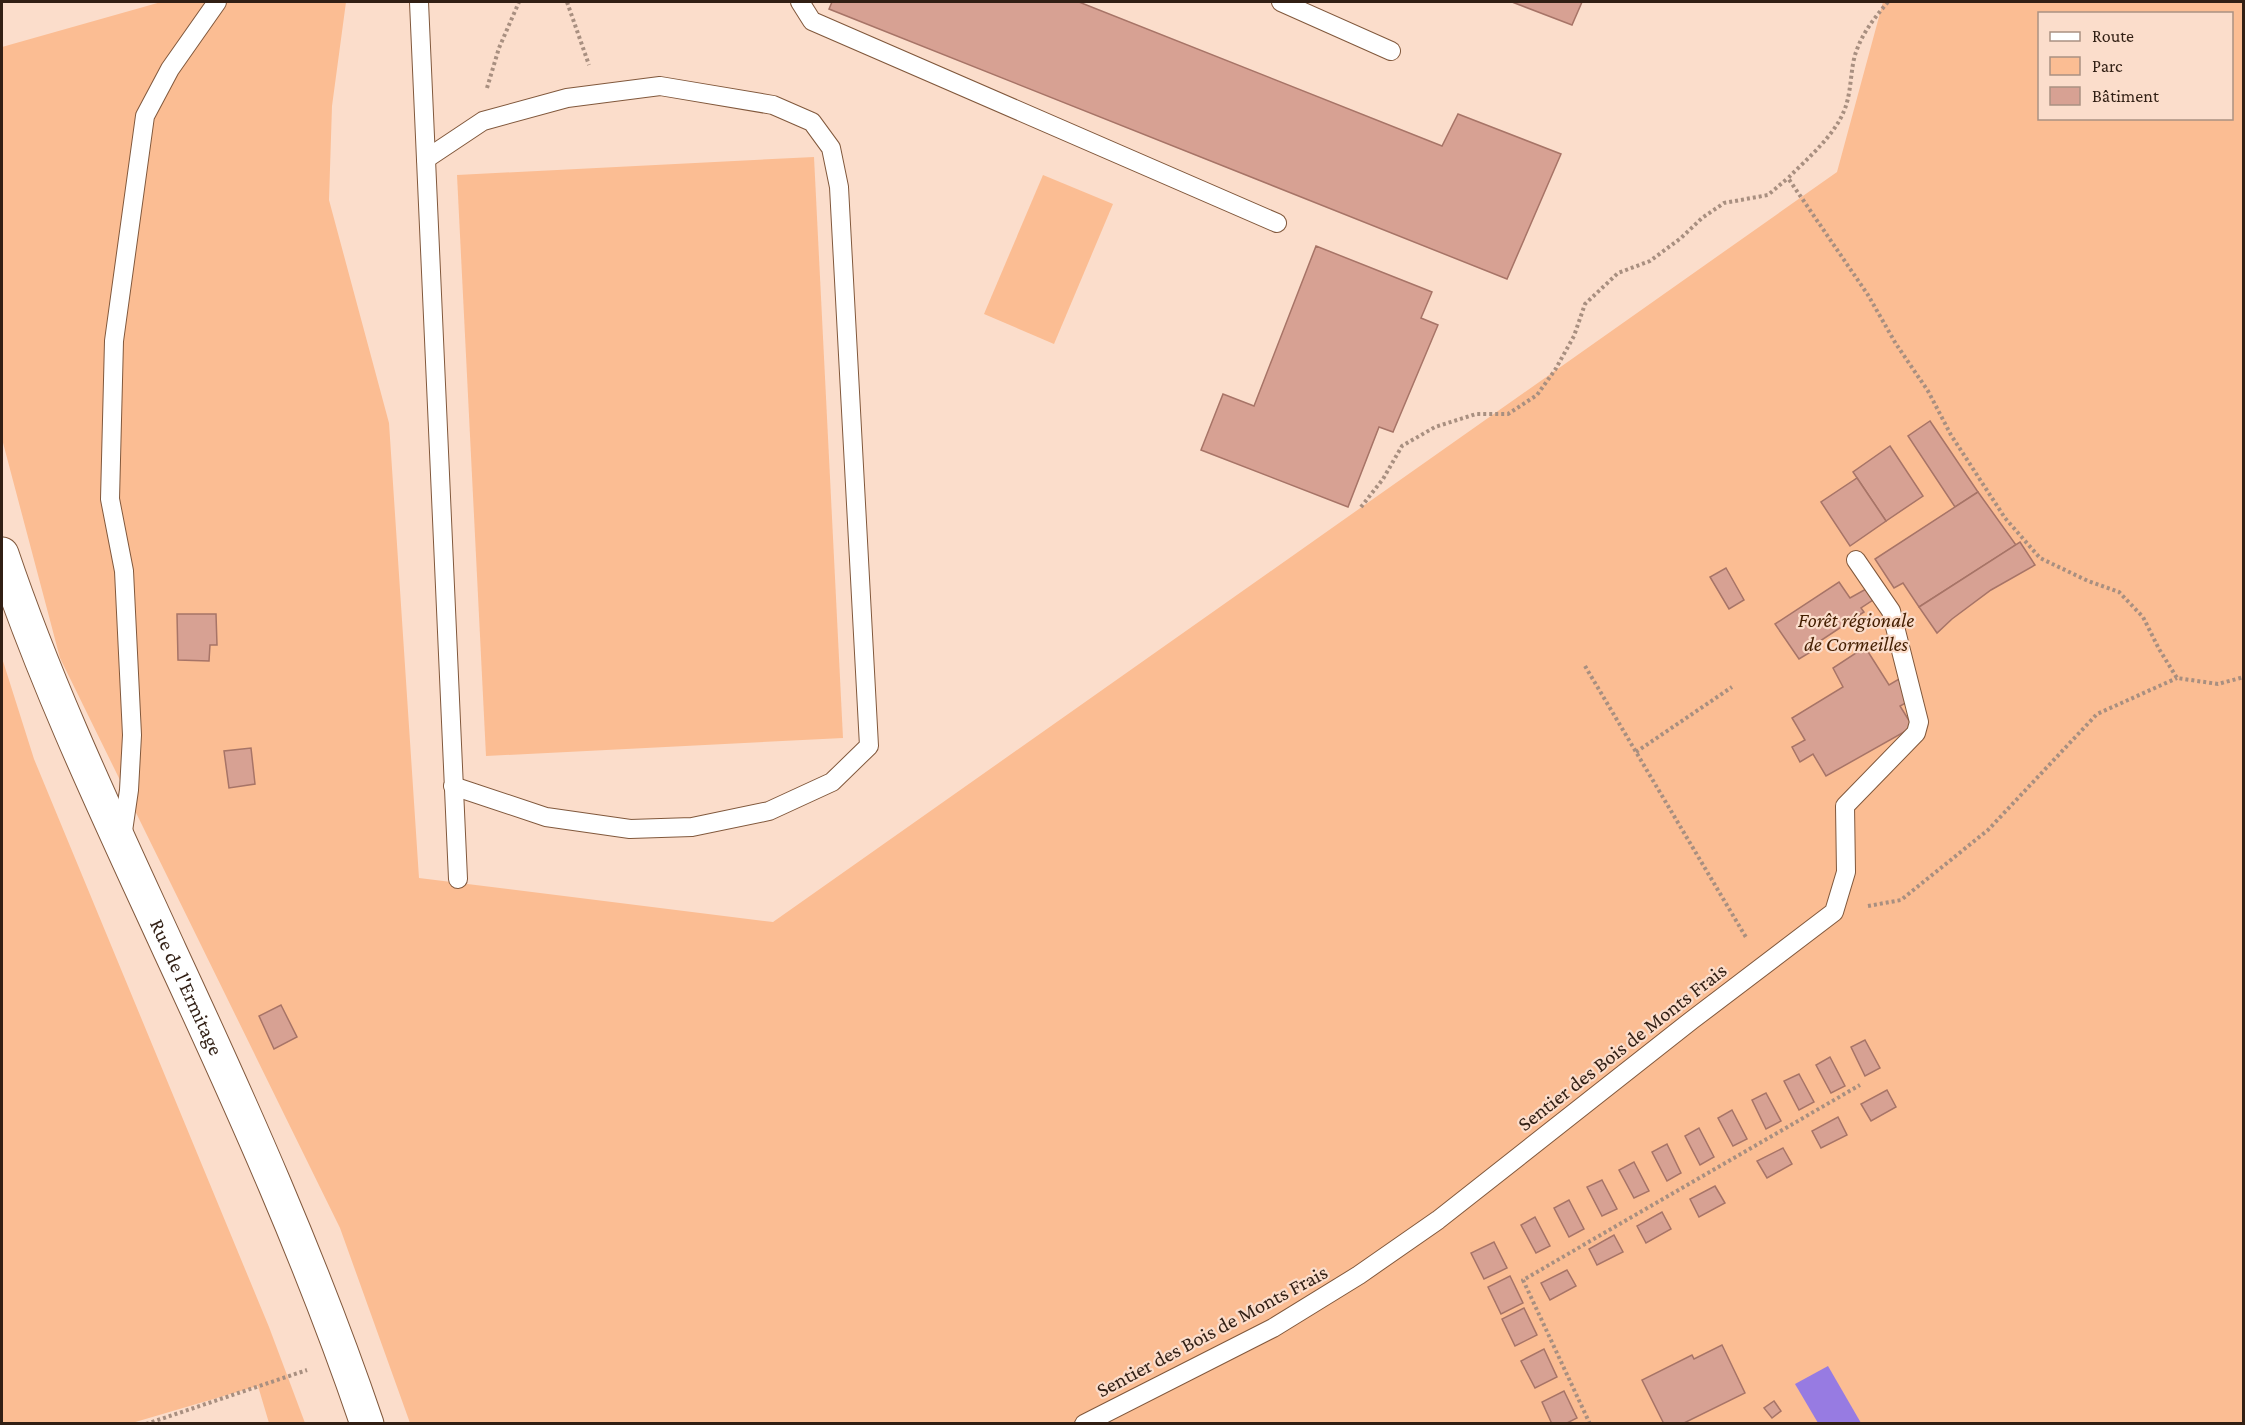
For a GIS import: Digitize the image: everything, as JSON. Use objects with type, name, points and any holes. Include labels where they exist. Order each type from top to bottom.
[{"type":"street","name":"Rue de l'Ermitage","points":[[2,554],[23,615],[121,844],[267,1167],[345,1358],[367,1424]]},
{"type":"lane","points":[[121,844],[129,790],[132,735],[124,571],[110,498],[114,341],[145,116],[170,69],[217,2]]},
{"type":"lane","points":[[419,2],[458,879]]},
{"type":"lane","points":[[800,2],[812,21],[1277,223]]},
{"type":"lane","points":[[1281,2],[1391,51]]},
{"type":"lane","points":[[426,159],[483,121],[567,98],[660,86],[773,105],[812,122],[831,148],[839,187],[869,746],[832,782],[769,811],[692,827],[630,829],[546,817],[453,786]]},
{"type":"lane","points":[[1834,912],[1846,872],[1845,806],[1916,733],[1919,722],[1891,611],[1856,560]]},
{"type":"lane","name":"Sentier des Bois de Monts Frais","points":[[1093,1422],[1273,1328],[1359,1275],[1438,1220],[1834,912]]},
{"type":"path","points":[[483,121],[485,95],[499,48],[519,2]]},
{"type":"path","points":[[567,2],[600,94]]},
{"type":"path","points":[[1361,507],[1383,479],[1402,446],[1436,427],[1476,414],[1508,414],[1537,395],[1555,370],[1574,336],[1585,304],[1618,273],[1650,261],[1724,203],[1768,195],[1788,178],[1821,145],[1844,111],[1853,79],[1855,53],[1869,23],[1888,2]]},
{"type":"path","points":[[1788,178],[1868,295],[2005,518],[2040,558],[2088,581],[2119,592],[2143,617],[2177,678]]},
{"type":"path","points":[[1585,666],[1763,966]]},
{"type":"path","points":[[1834,912],[1901,900],[1988,830],[2097,714],[2177,678],[2218,684],[2244,677]]},
{"type":"path","points":[[1636,752],[1732,687]]},
{"type":"path","points":[[1590,1424],[1523,1280],[1860,1085]]},
{"type":"path","points":[[146,1424],[345,1358]]},
{"type":"green space","name":"Forêt régionale de Cormeilles","points":[[161,2],[346,2],[332,106],[329,200],[389,423],[419,878],[773,922],[1837,172],[1883,2],[2243,2],[2243,1423],[410,1423],[340,1228],[60,658],[2,439],[2,47]]},
{"type":"green space","points":[[814,157],[843,738],[486,756],[457,175]]},
{"type":"green space","points":[[1043,175],[1113,204],[1054,344],[984,314]]},
{"type":"green space","points":[[2,658],[34,759],[269,1327],[305,1423],[269,1423],[258,1386],[132,1423],[2,1423]]},
{"type":"shaded area","points":[[1828,1366],[1861,1423],[1818,1423],[1795,1384]]},
{"type":"building","points":[[832,2],[1079,2],[1442,146],[1458,114],[1561,154],[1507,279],[829,9]]},
{"type":"building","points":[[1512,2],[1582,2],[1572,25]]},
{"type":"building","points":[[1316,246],[1432,292],[1421,318],[1438,325],[1393,432],[1379,427],[1348,507],[1201,450],[1223,394],[1254,406]]},
{"type":"building","points":[[1930,421],[1978,492],[1955,507],[1908,436]]},
{"type":"building","points":[[1890,446],[1923,496],[1886,521],[1853,472]]},
{"type":"building","points":[[1857,478],[1886,521],[1850,546],[1821,502]]},
{"type":"building","points":[[1978,492],[2016,545],[1919,607],[1903,583],[1894,588],[1875,559]]},
{"type":"building","points":[[2020,542],[2035,565],[1991,590],[1937,633],[1919,607]]},
{"type":"building","points":[[1726,568],[1744,600],[1729,609],[1710,577]]},
{"type":"building","points":[[1839,582],[1850,598],[1866,589],[1873,600],[1861,608],[1864,612],[1817,643],[1819,647],[1799,659],[1775,624]]},
{"type":"building","points":[[177,614],[216,614],[217,645],[210,645],[209,661],[178,660]]},
{"type":"building","points":[[1865,647],[1889,685],[1899,679],[1911,700],[1900,706],[1913,727],[1826,776],[1813,754],[1800,762],[1792,747],[1805,740],[1792,718],[1843,687],[1833,668]]},
{"type":"building","points":[[251,748],[255,784],[229,788],[224,751]]},
{"type":"building","points":[[281,1005],[297,1037],[274,1049],[259,1016]]},
{"type":"building","points":[[1865,1040],[1880,1068],[1865,1076],[1851,1047]]},
{"type":"building","points":[[1830,1057],[1845,1086],[1831,1093],[1816,1065]]},
{"type":"building","points":[[1799,1074],[1814,1102],[1799,1110],[1784,1081]]},
{"type":"building","points":[[1887,1090],[1896,1107],[1871,1121],[1861,1104]]},
{"type":"building","points":[[1766,1093],[1781,1121],[1766,1129],[1752,1100]]},
{"type":"building","points":[[1732,1110],[1747,1139],[1733,1146],[1718,1118]]},
{"type":"building","points":[[1838,1117],[1847,1135],[1821,1148],[1812,1131]]},
{"type":"building","points":[[1699,1128],[1714,1157],[1700,1165],[1685,1136]]},
{"type":"building","points":[[1667,1144],[1681,1173],[1667,1181],[1652,1152]]},
{"type":"building","points":[[1783,1148],[1792,1164],[1767,1178],[1757,1161]]},
{"type":"building","points":[[1634,1162],[1649,1191],[1634,1198],[1619,1170]]},
{"type":"building","points":[[1602,1180],[1617,1209],[1602,1216],[1587,1187]]},
{"type":"building","points":[[1715,1186],[1725,1203],[1699,1217],[1690,1199]]},
{"type":"building","points":[[1569,1200],[1584,1229],[1569,1237],[1554,1208]]},
{"type":"building","points":[[1662,1212],[1671,1229],[1646,1243],[1637,1226]]},
{"type":"building","points":[[1535,1217],[1550,1246],[1536,1253],[1521,1225]]},
{"type":"building","points":[[1614,1235],[1623,1252],[1597,1265],[1589,1249]]},
{"type":"building","points":[[1494,1242],[1507,1268],[1484,1279],[1471,1253]]},
{"type":"building","points":[[1567,1270],[1576,1286],[1550,1300],[1541,1283]]},
{"type":"building","points":[[1510,1276],[1523,1303],[1501,1314],[1488,1287]]},
{"type":"building","points":[[1524,1308],[1537,1335],[1515,1346],[1502,1319]]},
{"type":"building","points":[[1722,1345],[1745,1393],[1682,1424],[1664,1424],[1642,1380],[1692,1355],[1694,1359]]},
{"type":"building","points":[[1544,1349],[1557,1377],[1535,1388],[1521,1361]]},
{"type":"building","points":[[1564,1391],[1577,1418],[1565,1424],[1552,1424],[1542,1402]]},
{"type":"building","points":[[1774,1401],[1781,1411],[1772,1418],[1764,1408]]}]
